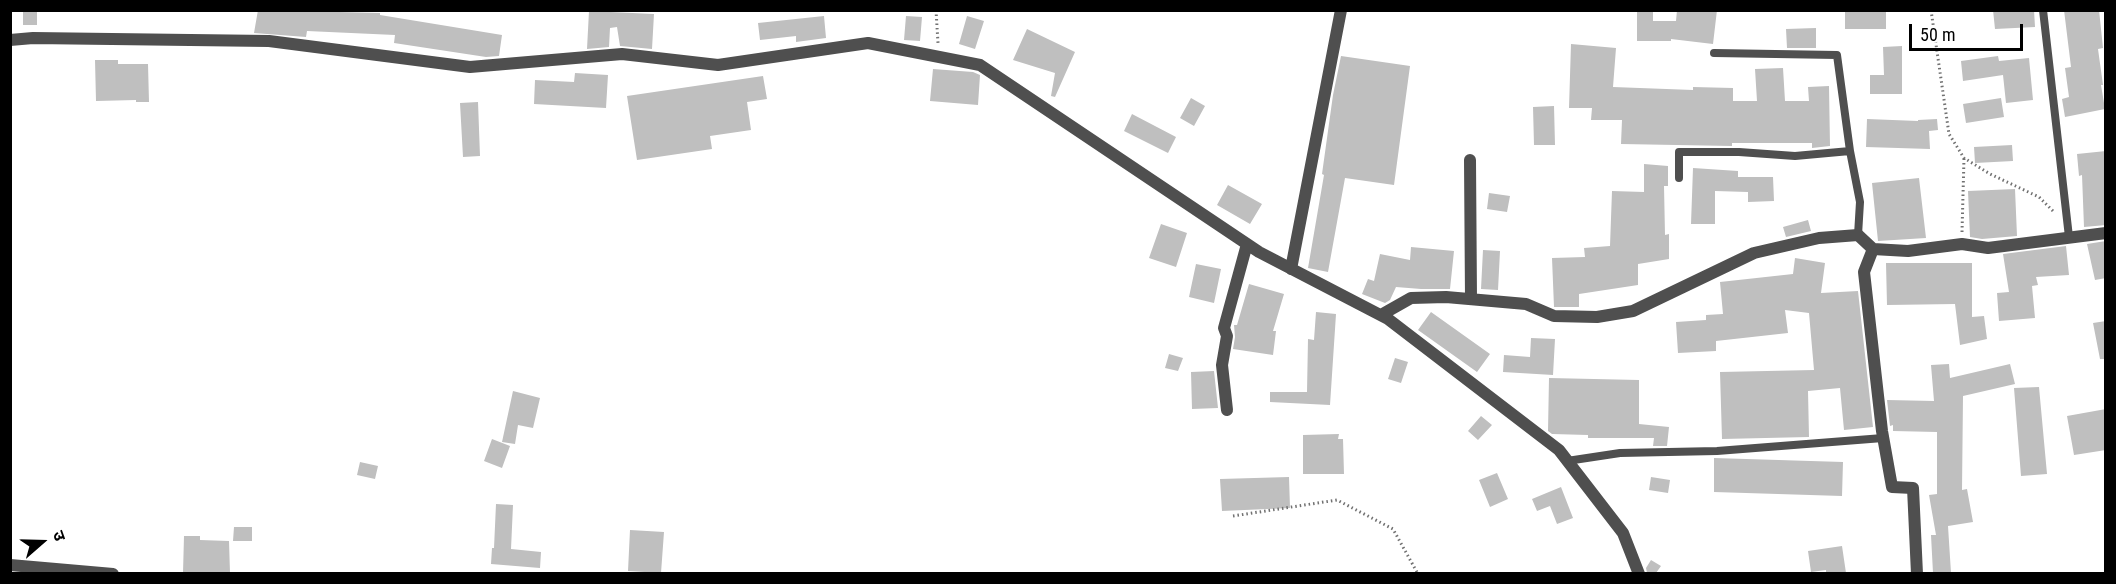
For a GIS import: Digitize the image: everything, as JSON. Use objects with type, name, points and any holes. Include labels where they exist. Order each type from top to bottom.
[{"type":"street","points":[[1291,268],[1341,10]]},
{"type":"street","points":[[10,40],[33,38],[269,41],[470,67],[622,54],[718,65],[868,43],[980,65],[1247,244],[1388,319],[1559,450],[1623,533],[1639,573]]},
{"type":"street","points":[[1470,160],[1471,299]]},
{"type":"street","points":[[1381,315],[1411,298],[1471,299],[1526,304],[1554,316],[1597,317],[1633,311],[1754,253],[1819,238],[1858,236],[1873,249],[1908,251],[1962,244],[1988,248],[2106,232]]},
{"type":"street","points":[[1227,410],[1222,365],[1227,336],[1224,327],[1247,244]]},
{"type":"street","points":[[1873,249],[1864,272],[1883,438],[1892,487],[1913,488],[1917,573]]},
{"type":"street","points":[[10,566],[112,573]]},
{"type":"lane","points":[[2043,10],[2069,237]]},
{"type":"lane","points":[[1714,53],[1837,56],[1850,151],[1860,202],[1858,236]]},
{"type":"lane","points":[[1679,178],[1679,152],[1738,152],[1795,156],[1850,151]]},
{"type":"lane","points":[[1567,461],[1620,453],[1717,451],[1883,438]]},
{"type":"path","points":[[936,10],[939,57]]},
{"type":"path","points":[[1931,10],[1949,134],[1964,158],[1990,174],[2038,197],[2056,214]]},
{"type":"path","points":[[1962,244],[1964,158]]},
{"type":"path","points":[[1233,516],[1337,500],[1394,529],[1418,573]]},
{"type":"building","points":[[23,10],[37,10],[37,25],[23,25]]},
{"type":"building","points":[[258,10],[380,13],[380,15],[502,35],[499,56],[486,57],[394,43],[395,35],[307,31],[306,37],[254,33]]},
{"type":"building","points":[[1637,10],[1653,10],[1653,21],[1676,21],[1677,10],[1717,10],[1713,44],[1671,39],[1671,41],[1637,41]]},
{"type":"building","points":[[1845,10],[1886,10],[1886,29],[1845,29]]},
{"type":"building","points":[[1993,10],[2034,10],[2035,27],[1995,29]]},
{"type":"building","points":[[2064,10],[2099,10],[2103,48],[2098,49],[2105,109],[2065,117],[2062,99],[2069,97],[2065,68],[2071,67]]},
{"type":"building","points":[[589,11],[654,14],[652,49],[620,46],[617,27],[610,28],[609,47],[587,49]]},
{"type":"building","points":[[824,16],[826,38],[796,42],[796,36],[760,40],[758,23]]},
{"type":"building","points":[[906,16],[922,17],[920,41],[904,40]]},
{"type":"building","points":[[967,16],[984,21],[975,49],[959,44]]},
{"type":"building","points":[[1816,28],[1816,48],[1787,48],[1786,29]]},
{"type":"building","points":[[1027,29],[1075,52],[1055,97],[1051,96],[1055,73],[1013,60]]},
{"type":"building","points":[[1571,44],[1616,48],[1613,87],[1693,90],[1693,87],[1733,88],[1733,101],[1757,101],[1755,69],[1783,68],[1785,101],[1809,101],[1808,87],[1829,86],[1830,146],[1812,148],[1812,143],[1732,143],[1732,146],[1621,144],[1622,120],[1591,120],[1592,108],[1569,108]]},
{"type":"building","points":[[1902,46],[1902,94],[1870,94],[1870,75],[1884,75],[1883,47]]},
{"type":"building","points":[[1341,56],[1410,66],[1394,185],[1345,178],[1328,272],[1308,268],[1324,175],[1322,174],[1333,95]]},
{"type":"building","points":[[1998,56],[1999,61],[2029,58],[2033,100],[2006,103],[2003,75],[1963,81],[1961,61]]},
{"type":"building","points":[[95,60],[118,60],[118,64],[148,64],[149,102],[96,101]]},
{"type":"building","points":[[933,69],[973,72],[980,75],[978,105],[930,101]]},
{"type":"building","points":[[575,73],[608,75],[606,108],[534,104],[535,80],[574,82]]},
{"type":"building","points":[[763,76],[767,99],[747,102],[751,130],[710,136],[712,149],[637,160],[627,96]]},
{"type":"building","points":[[1191,98],[1205,106],[1194,126],[1180,118]]},
{"type":"building","points":[[2001,98],[2004,117],[1966,123],[1963,104]]},
{"type":"building","points":[[478,102],[480,156],[463,157],[460,103]]},
{"type":"building","points":[[1554,106],[1555,145],[1534,145],[1533,107]]},
{"type":"building","points":[[1132,114],[1176,137],[1168,153],[1124,131]]},
{"type":"building","points":[[1867,119],[1918,121],[1937,119],[1938,130],[1929,131],[1930,149],[1866,147]]},
{"type":"building","points":[[2012,145],[2013,161],[1975,163],[1974,147]]},
{"type":"building","points":[[2106,151],[2106,225],[2084,227],[2082,175],[2079,176],[2077,154]]},
{"type":"building","points":[[1644,164],[1668,166],[1668,186],[1664,186],[1665,235],[1669,234],[1669,259],[1638,264],[1638,285],[1579,294],[1579,307],[1554,307],[1552,258],[1585,257],[1584,248],[1610,246],[1612,191],[1644,192]]},
{"type":"building","points":[[1693,168],[1738,171],[1738,177],[1773,177],[1774,201],[1748,202],[1748,192],[1715,191],[1715,224],[1691,224]]},
{"type":"building","points":[[1919,178],[1926,238],[1878,241],[1872,183]]},
{"type":"building","points":[[1228,185],[1262,204],[1250,224],[1217,205]]},
{"type":"building","points":[[2015,189],[2017,236],[1982,239],[1970,237],[1968,191]]},
{"type":"building","points":[[1489,193],[1510,196],[1507,212],[1487,209]]},
{"type":"building","points":[[1808,220],[1811,231],[1786,237],[1783,227]]},
{"type":"building","points":[[1161,224],[1187,233],[1176,267],[1149,258]]},
{"type":"building","points":[[2106,241],[2106,278],[2095,280],[2087,244]]},
{"type":"building","points":[[2066,246],[2069,275],[2036,277],[2038,285],[2032,286],[2035,318],[1999,321],[1997,293],[2009,292],[2003,254]]},
{"type":"building","points":[[1411,247],[1454,251],[1450,289],[1396,287],[1390,300],[1385,303],[1362,294],[1368,279],[1374,281],[1380,254],[1410,260]]},
{"type":"building","points":[[1483,250],[1500,251],[1498,290],[1481,289]]},
{"type":"building","points":[[1795,258],[1825,263],[1821,293],[1858,291],[1873,427],[1844,430],[1840,388],[1808,391],[1809,437],[1722,439],[1720,372],[1814,370],[1809,313],[1785,310],[1788,333],[1716,341],[1716,351],[1678,353],[1676,322],[1706,320],[1706,315],[1723,314],[1720,282],[1793,274]]},
{"type":"building","points":[[1886,263],[1972,263],[1972,317],[1984,316],[1987,339],[1960,345],[1955,304],[1887,305]]},
{"type":"building","points":[[1196,264],[1221,269],[1214,303],[1189,297]]},
{"type":"building","points":[[1249,284],[1284,294],[1273,331],[1276,331],[1273,355],[1233,349],[1234,325],[1237,325]]},
{"type":"building","points":[[1316,312],[1336,314],[1330,405],[1270,402],[1270,392],[1307,392],[1308,339],[1314,340]]},
{"type":"building","points":[[1431,312],[1490,354],[1477,372],[1418,330]]},
{"type":"building","points":[[2106,321],[2106,359],[2100,359],[2093,323]]},
{"type":"building","points":[[1531,338],[1555,339],[1553,375],[1503,372],[1504,355],[1530,357]]},
{"type":"building","points":[[1169,354],[1183,358],[1178,371],[1165,368]]},
{"type":"building","points":[[1395,358],[1408,362],[1401,383],[1388,379]]},
{"type":"building","points":[[1949,364],[1950,378],[2010,364],[2015,384],[1963,396],[1962,490],[1967,489],[1973,522],[1948,526],[1951,573],[1933,573],[1931,535],[1936,535],[1929,495],[1937,494],[1937,432],[1893,431],[1893,425],[1890,426],[1887,400],[1934,401],[1931,365]]},
{"type":"building","points":[[1214,371],[1218,408],[1192,409],[1191,372]]},
{"type":"building","points":[[1549,378],[1639,380],[1639,424],[1669,427],[1667,446],[1653,446],[1654,438],[1588,438],[1588,435],[1552,434],[1548,431]]},
{"type":"building","points":[[2039,387],[2047,474],[2021,476],[2014,388]]},
{"type":"building","points":[[513,391],[540,398],[533,428],[518,425],[515,444],[502,442]]},
{"type":"building","points":[[2106,409],[2106,450],[2074,455],[2067,416]]},
{"type":"building","points":[[1481,416],[1492,425],[1478,440],[1468,431]]},
{"type":"building","points":[[1339,434],[1338,439],[1343,439],[1344,474],[1303,474],[1303,435]]},
{"type":"building","points":[[492,439],[510,446],[502,468],[484,461]]},
{"type":"building","points":[[1714,458],[1843,462],[1842,496],[1714,492]]},
{"type":"building","points":[[360,462],[378,466],[375,479],[357,475]]},
{"type":"building","points":[[1497,473],[1508,499],[1490,507],[1479,480]]},
{"type":"building","points":[[1289,477],[1290,508],[1222,511],[1220,479]]},
{"type":"building","points":[[1651,477],[1670,480],[1668,493],[1649,490]]},
{"type":"building","points":[[1561,487],[1573,518],[1557,524],[1550,506],[1537,511],[1532,499]]},
{"type":"building","points":[[496,504],[513,505],[511,549],[541,552],[540,568],[491,564]]},
{"type":"building","points":[[234,527],[252,527],[252,541],[233,541]]},
{"type":"building","points":[[630,530],[664,532],[661,573],[628,571]]},
{"type":"building","points":[[184,536],[200,536],[200,540],[229,541],[230,573],[183,573]]},
{"type":"building","points":[[1842,546],[1846,573],[1826,573],[1826,570],[1811,572],[1808,551]]},
{"type":"building","points":[[1651,560],[1661,566],[1656,573],[1647,573],[1646,568]]}]
